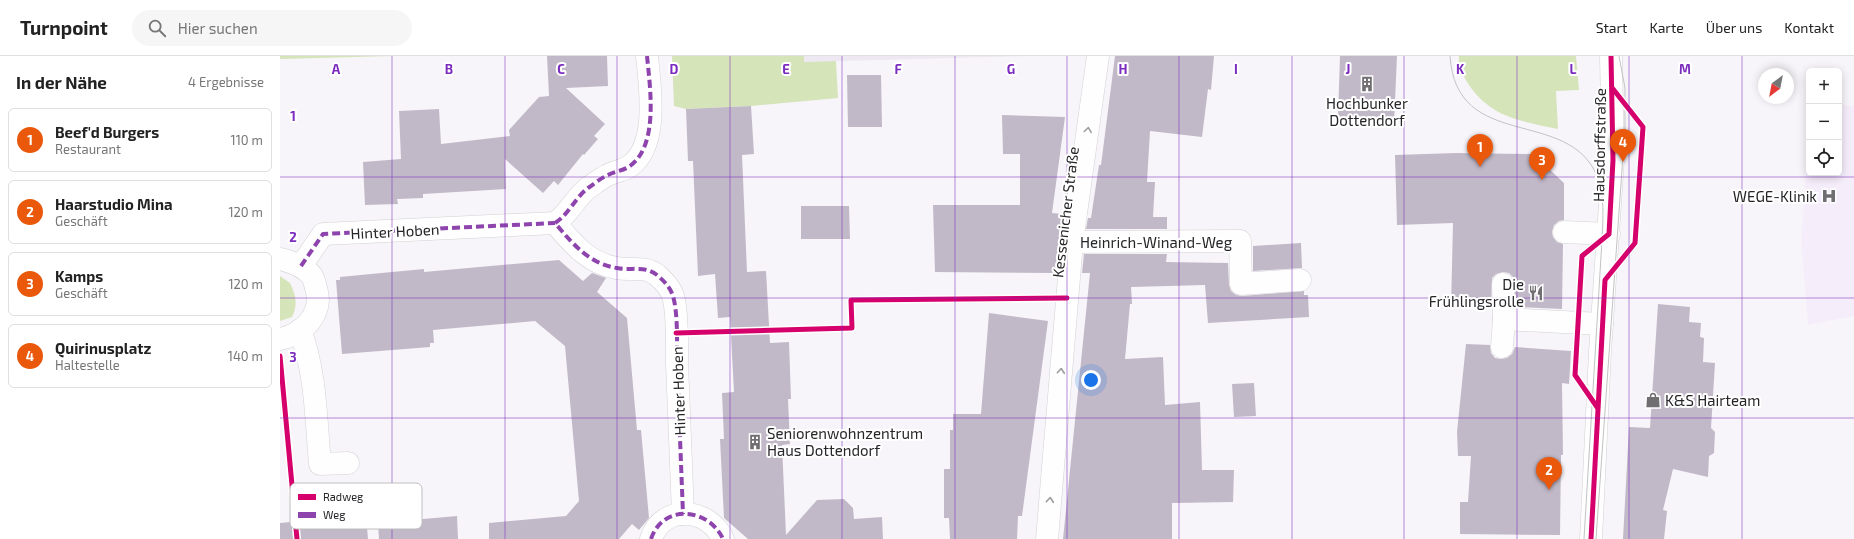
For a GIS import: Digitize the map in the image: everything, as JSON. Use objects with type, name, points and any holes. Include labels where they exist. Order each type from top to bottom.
[{"type":"street","points":[[554,223],[564,217],[586,189],[609,174],[622,171],[632,165],[642,153],[649,136],[650,90],[647,56]]},
{"type":"street","name":"Kessenicher Straße","points":[[1047,539],[1072,242],[1098,56]]},
{"type":"street","name":"Hausdorffstraße","points":[[1591,539],[1602,324],[1613,154],[1611,56]]},
{"type":"street","name":"Hinter Hoben","points":[[301,266],[322,234],[554,223],[572,244],[585,255],[603,265],[628,269],[642,268],[656,274],[669,286],[673,297],[676,333],[683,514]]},
{"type":"street","points":[[1564,232],[1609,234]]},
{"type":"street","name":"Heinrich-Winand-Weg","points":[[1072,242],[1240,241],[1241,284],[1300,280]]},
{"type":"street","points":[[280,259],[301,266],[313,277],[318,302],[316,313],[300,330],[287,338],[280,339]]},
{"type":"street","points":[[1502,347],[1504,319],[1503,284]]},
{"type":"street","points":[[1504,319],[1602,324]]},
{"type":"street","points":[[300,330],[305,343],[311,372],[320,464],[348,463]]},
{"type":"street","points":[[651,539],[660,525],[669,518],[683,514],[695,514],[708,520],[719,531],[723,539]]},
{"type":"shaded area","points":[[804,56],[1028,56],[804,62]]},
{"type":"shaded area","name":"WEGE-Klinik","points":[[1842,105],[1854,106],[1854,316],[1808,325],[1801,241],[1806,173],[1806,176],[1842,176]]},
{"type":"green space","points":[[280,56],[393,56],[280,59]]},
{"type":"green space","points":[[672,56],[804,56],[804,62],[836,61],[838,98],[751,106],[686,109],[674,106]]},
{"type":"green space","points":[[1459,56],[1576,56],[1579,90],[1556,91],[1558,129],[1518,120],[1495,110],[1476,94],[1462,72],[1459,63]]},
{"type":"green space","points":[[280,276],[290,283],[294,292],[296,304],[292,317],[280,321]]},
{"type":"building","points":[[547,56],[607,56],[608,86],[566,88],[605,124],[594,136],[598,139],[584,155],[583,154],[558,185],[554,181],[543,193],[505,159],[506,189],[423,194],[423,198],[397,199],[398,204],[365,205],[363,162],[401,159],[399,111],[439,109],[441,144],[510,136],[509,130],[539,97],[549,96]]},
{"type":"building","points":[[1115,56],[1214,56],[1211,90],[1208,89],[1202,137],[1150,131],[1147,182],[1155,182],[1153,217],[1167,217],[1167,229],[1086,229],[1088,218],[1091,218],[1099,165],[1101,165]]},
{"type":"building","name":"Hochbunker Dottendorf","points":[[1340,56],[1397,56],[1394,124],[1358,122],[1359,117],[1338,117]]},
{"type":"building","points":[[847,75],[881,75],[882,127],[848,127]]},
{"type":"building","points":[[751,106],[754,154],[742,155],[747,272],[766,271],[770,343],[789,342],[791,399],[788,399],[790,444],[782,445],[786,535],[817,500],[844,499],[853,508],[854,519],[882,517],[883,539],[748,539],[724,518],[720,439],[724,439],[722,393],[734,392],[730,317],[718,318],[715,274],[698,276],[693,161],[688,161],[686,109]]},
{"type":"building","points":[[1002,115],[1065,117],[1052,213],[1063,214],[1057,273],[935,272],[933,205],[1020,205],[1020,154],[1003,154]]},
{"type":"building","points":[[1456,153],[1533,154],[1564,183],[1564,220],[1559,221],[1554,225],[1552,232],[1553,237],[1557,242],[1563,244],[1562,309],[1516,307],[1514,278],[1509,273],[1503,272],[1496,274],[1492,278],[1491,308],[1451,308],[1453,223],[1397,225],[1395,155]]},
{"type":"building","points":[[801,206],[849,206],[850,239],[801,239]]},
{"type":"building","points":[[1301,243],[1302,268],[1253,271],[1253,246]]},
{"type":"building","points":[[1084,254],[1167,254],[1166,262],[1228,263],[1229,285],[1231,291],[1236,295],[1242,296],[1304,291],[1304,295],[1308,295],[1309,317],[1208,323],[1205,285],[1131,287],[1132,304],[1130,304],[1125,359],[1163,357],[1165,405],[1200,402],[1202,470],[1234,470],[1233,502],[1172,503],[1172,539],[1063,539],[1090,273],[1082,273]]},
{"type":"building","points":[[559,260],[583,281],[592,273],[606,278],[597,292],[627,318],[637,430],[641,430],[649,518],[639,530],[632,524],[619,539],[489,539],[489,523],[566,516],[579,501],[565,346],[535,321],[433,330],[434,343],[430,343],[430,347],[342,354],[336,280],[340,280],[340,277],[424,269],[424,272]]},
{"type":"building","points":[[1658,304],[1690,307],[1689,322],[1701,323],[1700,337],[1704,338],[1703,362],[1715,363],[1711,428],[1715,432],[1714,453],[1709,456],[1708,477],[1673,469],[1663,510],[1667,511],[1664,539],[1623,539],[1629,427],[1650,428]]},
{"type":"building","points":[[989,313],[1048,321],[1022,516],[1018,516],[1017,539],[950,539],[949,518],[944,518],[944,469],[950,469],[950,430],[953,430],[953,414],[981,414]]},
{"type":"building","points":[[1466,344],[1490,345],[1491,353],[1495,358],[1501,359],[1507,358],[1512,354],[1515,347],[1571,351],[1569,384],[1562,383],[1563,455],[1561,455],[1560,535],[1460,534],[1460,502],[1468,502],[1471,456],[1458,456],[1457,432]]},
{"type":"building","points":[[1254,383],[1256,416],[1234,417],[1232,384]]},
{"type":"building","points":[[457,516],[458,539],[379,539],[378,529],[422,529],[422,519]]},
{"type":"building","points":[[290,522],[290,529],[367,529],[368,539],[280,539],[280,523]]},
{"type":"tram line","points":[[1450,56],[1457,86],[1471,106],[1492,118],[1563,141],[1583,155],[1597,176],[1600,184],[1603,224],[1584,539]]},
{"type":"tram line","points":[[1596,539],[1625,127],[1625,88],[1619,56]]},
{"type":"marked path","points":[[647,56],[651,99],[649,130],[639,157],[627,168],[605,176],[588,188],[555,223],[582,252],[598,262],[607,266],[622,269],[642,269],[652,272],[664,282],[672,293],[675,303],[677,338],[683,514]]},
{"type":"marked path","points":[[301,266],[323,234],[555,223]]},
{"type":"marked path","points":[[651,539],[657,527],[665,519],[675,515],[686,514],[697,516],[708,521],[723,539]]},
{"type":"cycle path","points":[[1597,407],[1575,375],[1582,256],[1609,234],[1613,160],[1611,56]]},
{"type":"cycle path","points":[[1591,539],[1605,280],[1635,243],[1643,127],[1613,89]]},
{"type":"cycle path","points":[[676,333],[852,328],[851,300],[1067,298]]},
{"type":"cycle path","points":[[280,356],[292,483]]},
{"type":"cycle path","points":[[296,529],[297,539]]},
{"type":"place","name":"Hochbunker Dottendorf","points":[[1367,84]]},
{"type":"place","name":"Quirinusplatz","points":[[1623,162]]},
{"type":"place","name":"Beef'd Burgers","points":[[1480,167]]},
{"type":"place","name":"Kamps","points":[[1542,180]]},
{"type":"place","name":"WEGE-Klinik","points":[[1829,196]]},
{"type":"place","name":"Die Frühlingsrolle","points":[[1536,293]]},
{"type":"place","name":"K&S Hairteam","points":[[1653,400]]},
{"type":"place","name":"Seniorenwohnzentrum Haus Dottendorf","points":[[755,442]]},
{"type":"place","name":"Haarstudio Mina","points":[[1549,490]]}]
